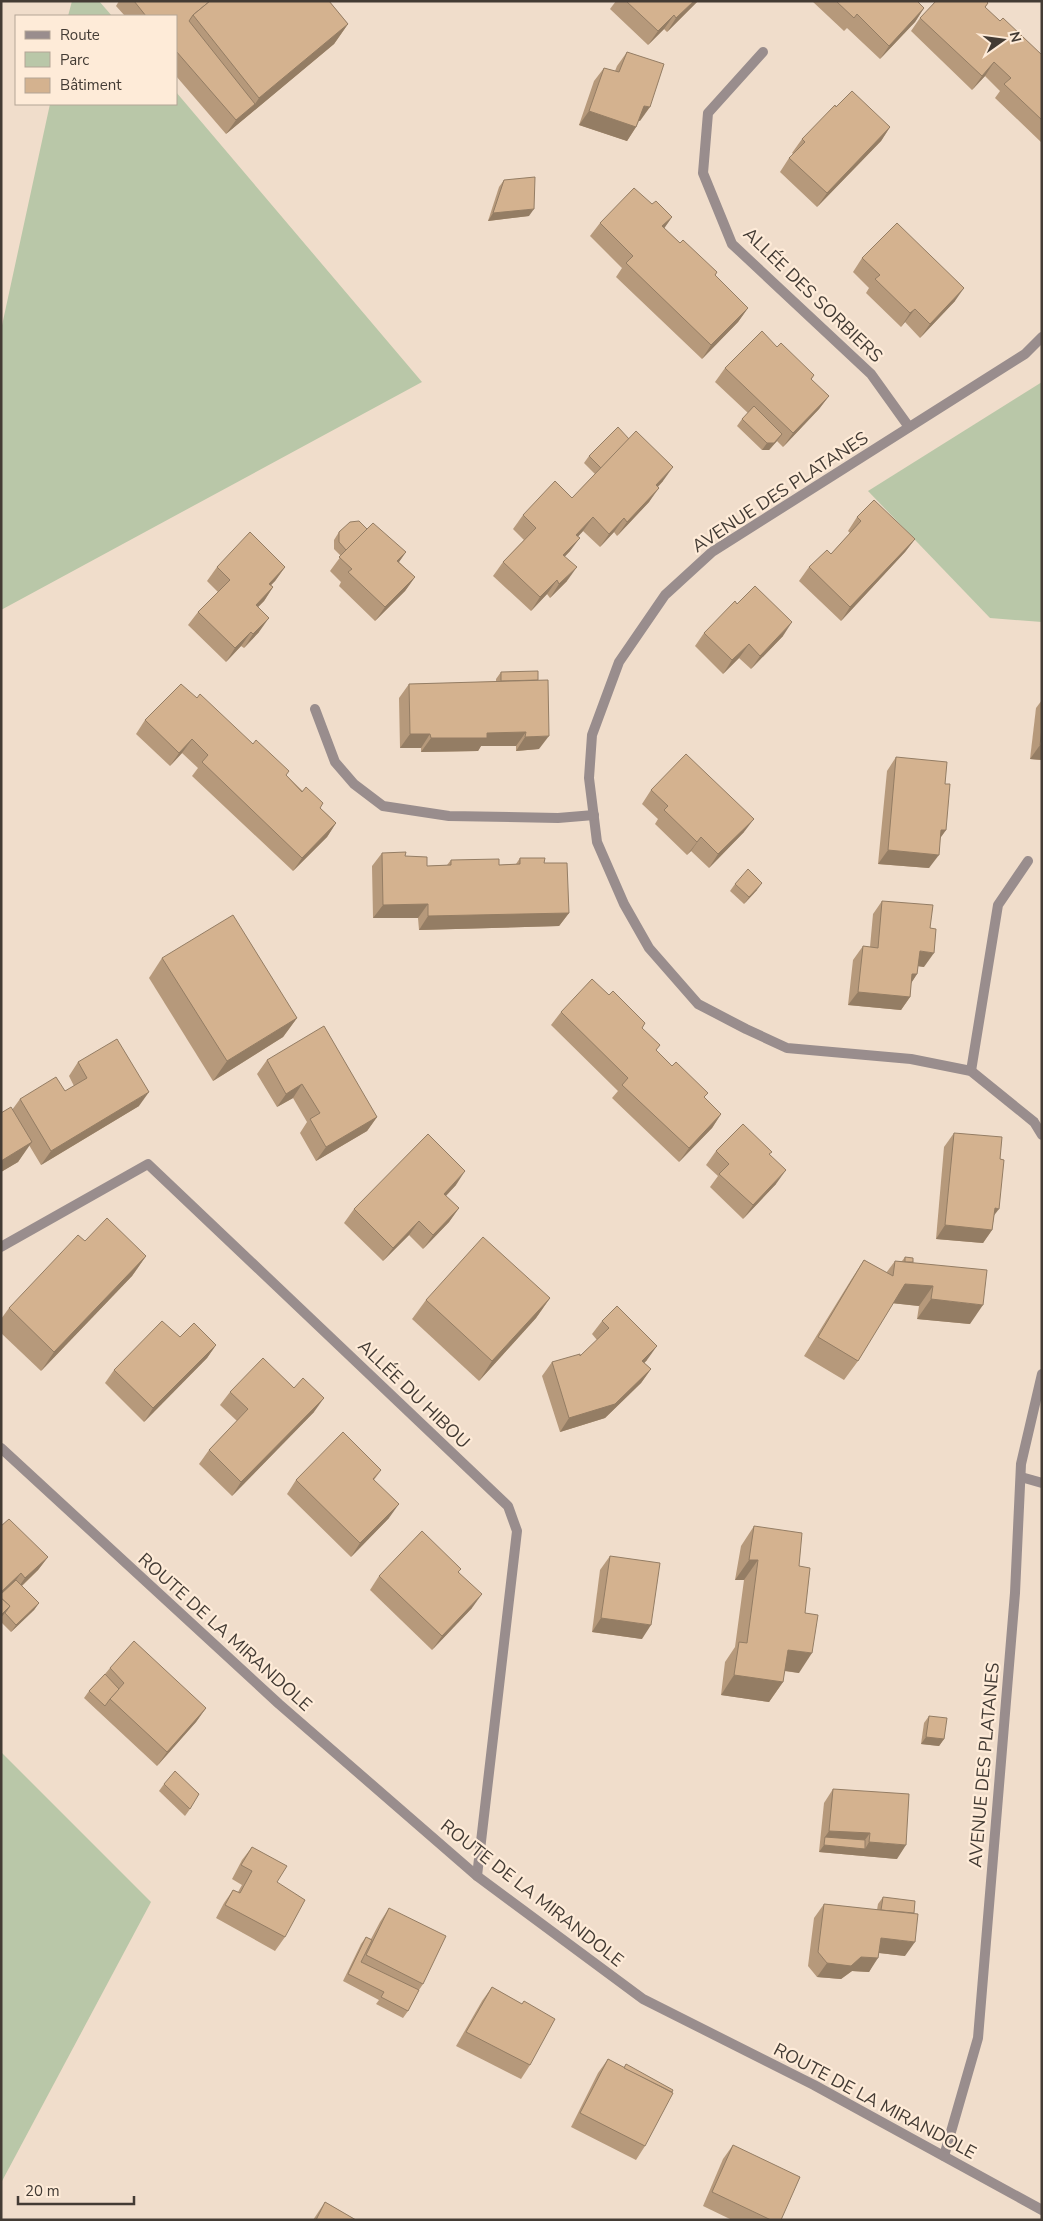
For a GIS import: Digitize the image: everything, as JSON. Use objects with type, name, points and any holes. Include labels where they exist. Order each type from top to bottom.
[{"type":"street","name":"ALLÉE DES SORBIERS","points":[[763,52],[708,114],[703,173],[732,244],[871,374],[909,427]]},
{"type":"street","name":"AVENUE DES PLATANES","points":[[1042,337],[1025,354],[712,552],[665,595],[619,662],[592,735],[589,778],[598,842],[628,911],[649,948],[698,1004],[787,1048],[911,1059],[972,1071],[1034,1122],[1042,1135]]},
{"type":"street","points":[[315,709],[335,762],[354,784],[383,806],[449,816],[558,818],[594,815]]},
{"type":"street","points":[[972,1071],[998,905],[1028,861]]},
{"type":"street","name":"ALLÉE DU HIBOU","points":[[1,1248],[148,1164],[508,1506],[517,1531],[478,1876]]},
{"type":"street","name":"AVENUE DES PLATANES","points":[[944,2156],[978,2038],[1016,1593],[1021,1464],[1042,1374]]},
{"type":"street","name":"ROUTE DE LA MIRANDOLE","points":[[1,1448],[279,1704],[478,1876],[643,1999],[814,2085],[1042,2210]]},
{"type":"street","points":[[1021,1477],[1042,1483]]},
{"type":"green space","points":[[72,1],[99,1],[111,15],[68,15]]},
{"type":"green space","points":[[178,94],[422,382],[1,610],[1,330],[50,105],[178,105]]},
{"type":"green space","points":[[1042,382],[1042,622],[990,618],[868,491]]},
{"type":"green space","points":[[1,1752],[151,1902],[1,2183]]},
{"type":"building","points":[[134,1],[210,1],[193,15],[189,21],[255,104],[236,120],[178,53],[178,15],[145,15]]},
{"type":"building","points":[[210,1],[329,1],[348,24],[259,98],[193,15]]},
{"type":"building","points":[[626,1],[694,1],[676,18],[674,15],[658,31]]},
{"type":"building","points":[[836,1],[917,1],[924,8],[889,46],[857,14],[854,18]]},
{"type":"building","points":[[936,1],[986,1],[988,3],[985,7],[1000,21],[1003,18],[1042,55],[1042,120],[1004,84],[1011,78],[994,62],[982,76],[920,18]]},
{"type":"building","points":[[627,52],[664,64],[650,107],[644,106],[636,127],[589,111],[604,68],[619,72]]},
{"type":"building","points":[[852,91],[890,127],[827,193],[789,158],[805,142],[802,139],[835,105],[836,107]]},
{"type":"building","points":[[535,177],[534,209],[493,213],[504,180]]},
{"type":"building","points":[[634,188],[652,204],[656,201],[672,217],[662,226],[680,243],[683,240],[717,272],[715,275],[748,308],[711,345],[626,263],[633,256],[600,223]]},
{"type":"building","points":[[897,223],[964,288],[930,324],[915,309],[910,313],[875,279],[880,275],[862,258]]},
{"type":"building","points":[[762,331],[777,347],[781,343],[814,375],[811,379],[829,396],[793,433],[725,368]]},
{"type":"building","points":[[754,406],[782,434],[774,443],[767,443],[742,419]]},
{"type":"building","points":[[618,427],[629,439],[601,468],[589,456]]},
{"type":"building","points":[[636,431],[673,467],[656,485],[659,488],[627,522],[624,518],[609,534],[593,517],[576,535],[580,538],[563,555],[577,567],[559,584],[557,580],[540,597],[503,562],[536,528],[523,515],[555,481],[572,498]]},
{"type":"building","points":[[874,500],[915,539],[850,607],[809,567],[827,550],[831,554],[861,521],[857,517]]},
{"type":"building","points":[[359,521],[367,529],[346,550],[339,542],[339,532],[350,522]]},
{"type":"building","points":[[373,523],[406,552],[397,561],[415,577],[385,607],[348,572],[352,569],[339,557]]},
{"type":"building","points":[[250,532],[285,567],[269,584],[273,587],[256,605],[269,618],[235,648],[198,612],[230,580],[217,567]]},
{"type":"building","points":[[755,586],[792,622],[760,656],[749,644],[732,660],[704,633],[735,601],[737,604]]},
{"type":"building","points":[[538,671],[538,680],[501,681],[501,672]]},
{"type":"building","points":[[548,680],[549,736],[525,737],[526,732],[487,733],[487,738],[431,738],[430,734],[410,734],[409,684]]},
{"type":"building","points":[[181,684],[197,698],[200,694],[253,744],[256,740],[289,771],[286,775],[302,792],[306,787],[323,803],[320,808],[336,823],[302,858],[202,762],[208,755],[192,739],[179,753],[145,720]]},
{"type":"building","points":[[1042,728],[1042,745],[1040,745]]},
{"type":"building","points":[[686,754],[754,819],[718,854],[701,837],[697,842],[664,810],[668,806],[651,790]]},
{"type":"building","points":[[896,757],[947,762],[945,784],[950,784],[946,830],[941,830],[939,855],[888,850]]},
{"type":"building","points":[[406,852],[405,856],[427,857],[427,866],[451,865],[451,860],[499,859],[499,865],[520,864],[520,858],[545,858],[544,863],[567,863],[569,913],[428,916],[428,904],[383,905],[382,853]]},
{"type":"building","points":[[748,869],[762,883],[749,897],[735,884]]},
{"type":"building","points":[[882,901],[933,905],[930,928],[936,929],[934,953],[920,951],[917,974],[912,974],[910,997],[858,992],[863,946],[878,948]]},
{"type":"building","points":[[233,915],[297,1018],[227,1061],[162,958]]},
{"type":"building","points":[[592,979],[609,995],[613,991],[645,1023],[642,1028],[660,1045],[656,1050],[672,1066],[676,1062],[708,1093],[704,1097],[721,1114],[689,1148],[622,1085],[628,1078],[561,1012]]},
{"type":"building","points":[[324,1026],[377,1117],[326,1147],[310,1119],[320,1113],[302,1084],[286,1094],[267,1060]]},
{"type":"building","points":[[117,1039],[149,1092],[51,1151],[20,1099],[56,1077],[65,1091],[87,1078],[78,1062]]},
{"type":"building","points":[[11,1107],[32,1142],[1,1161],[1,1113]]},
{"type":"building","points":[[743,1124],[772,1152],[769,1154],[786,1170],[753,1205],[719,1174],[729,1164],[716,1151]]},
{"type":"building","points":[[954,1133],[1002,1137],[1000,1159],[1004,1160],[999,1209],[995,1208],[992,1230],[945,1225]]},
{"type":"building","points":[[428,1134],[465,1171],[444,1194],[459,1208],[433,1235],[419,1221],[393,1248],[354,1209]]},
{"type":"building","points":[[107,1218],[146,1256],[54,1352],[9,1308],[78,1235],[85,1241]]},
{"type":"building","points":[[483,1237],[550,1298],[492,1361],[426,1300]]},
{"type":"building","points":[[905,1257],[913,1258],[913,1262],[905,1262]]},
{"type":"building","points":[[864,1260],[893,1276],[895,1261],[987,1270],[983,1305],[931,1299],[933,1286],[905,1284],[858,1361],[818,1337]]},
{"type":"building","points":[[617,1306],[657,1346],[642,1361],[651,1369],[615,1404],[569,1418],[552,1362],[580,1354],[580,1356],[609,1328],[602,1321]]},
{"type":"building","points":[[162,1321],[180,1337],[194,1323],[216,1345],[153,1408],[114,1370]]},
{"type":"building","points":[[263,1358],[294,1388],[303,1378],[324,1398],[241,1482],[209,1450],[248,1409],[230,1392]]},
{"type":"building","points":[[343,1432],[381,1470],[373,1479],[399,1504],[360,1543],[296,1480]]},
{"type":"building","points":[[9,1519],[48,1557],[25,1578],[21,1573],[1,1592],[1,1526]]},
{"type":"building","points":[[754,1526],[802,1533],[799,1566],[810,1568],[805,1613],[818,1615],[812,1653],[788,1650],[783,1682],[734,1675],[739,1642],[747,1643],[758,1560],[749,1560]]},
{"type":"building","points":[[422,1531],[461,1569],[458,1572],[482,1594],[442,1636],[379,1576]]},
{"type":"building","points":[[610,1556],[660,1563],[651,1625],[601,1618]]},
{"type":"building","points":[[16,1580],[39,1603],[16,1625],[5,1613],[10,1606],[1,1598],[1,1594]]},
{"type":"building","points":[[1,1598],[10,1606],[1,1615]]},
{"type":"building","points":[[134,1641],[206,1708],[167,1752],[110,1699],[124,1683],[110,1668]]},
{"type":"building","points":[[105,1674],[119,1689],[105,1706],[89,1691]]},
{"type":"building","points":[[929,1716],[947,1718],[944,1739],[926,1737]]},
{"type":"building","points":[[175,1771],[199,1794],[190,1809],[164,1784]]},
{"type":"building","points":[[833,1789],[909,1794],[906,1845],[869,1842],[870,1833],[829,1831]]},
{"type":"building","points":[[825,1837],[865,1840],[865,1849],[824,1845]]},
{"type":"building","points":[[252,1847],[287,1866],[277,1882],[305,1900],[285,1937],[225,1905],[233,1890],[240,1893],[252,1871],[241,1865]]},
{"type":"building","points":[[883,1897],[915,1901],[914,1913],[881,1910]]},
{"type":"building","points":[[824,1904],[918,1914],[915,1942],[881,1938],[878,1958],[861,1957],[851,1966],[827,1963],[818,1952]]},
{"type":"building","points":[[389,1908],[446,1936],[423,1984],[366,1955]]},
{"type":"building","points":[[366,1937],[372,1940],[361,1962],[419,1990],[408,2011],[381,1997],[384,1992],[348,1974]]},
{"type":"building","points":[[492,1987],[522,2004],[524,2001],[555,2019],[530,2065],[466,2032]]},
{"type":"building","points":[[608,2059],[673,2093],[645,2146],[580,2113]]},
{"type":"building","points":[[626,2064],[673,2090],[672,2092],[624,2068]]},
{"type":"building","points":[[733,2145],[800,2177],[781,2220],[771,2220],[712,2192]]},
{"type":"building","points":[[325,2202],[356,2220],[316,2220]]}]
